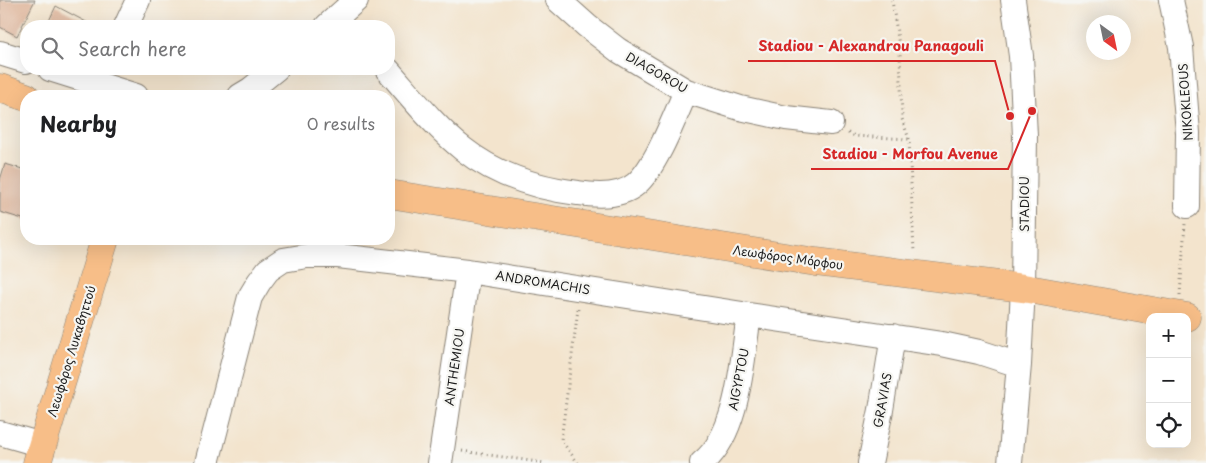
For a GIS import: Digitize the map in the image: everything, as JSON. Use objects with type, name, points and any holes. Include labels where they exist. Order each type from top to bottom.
[{"type":"main road","points":[[0,88],[20,95]]},
{"type":"main road","name":"Λεωφόρος Μόρφου","points":[[395,195],[816,262],[1023,288],[1167,313]]},
{"type":"main road","name":"Λεωφόρος Λυκαβηττού","points":[[40,454],[103,245]]},
{"type":"main road","name":"Λεωφόρος Μόρφου","points":[[1191,317],[1206,320]]},
{"type":"street","points":[[129,20],[138,0]]},
{"type":"street","name":"DIAGOROU","points":[[558,0],[618,50],[686,91],[740,108],[786,118],[831,123]]},
{"type":"street","name":"STADIOU","points":[[1012,0],[1021,56],[1024,136],[1023,288]]},
{"type":"street","name":"NIKOKLEOUS","points":[[1171,0],[1181,48],[1188,133],[1186,206]]},
{"type":"street","points":[[0,53],[20,59]]},
{"type":"street","points":[[250,90],[269,75]]},
{"type":"street","points":[[392,75],[430,118],[463,149],[492,168],[525,182],[557,190],[590,195],[616,194],[635,186],[643,178],[652,166],[686,91]]},
{"type":"street","points":[[102,76],[126,90]]},
{"type":"street","name":"ANDROMACHIS","points":[[206,463],[250,297],[258,282],[268,270],[283,260],[307,256],[338,256],[468,271],[580,288],[942,344],[970,350],[1019,365]]},
{"type":"street","name":"ANTHEMIOU","points":[[441,455],[468,271]]},
{"type":"street","points":[[1010,463],[1019,365],[1023,288]]},
{"type":"street","name":"AIGYPTOU","points":[[702,463],[712,455],[727,429],[735,404],[749,315]]},
{"type":"street","name":"GRAVIAS","points":[[870,463],[893,336]]},
{"type":"street","points":[[0,434],[40,454]]},
{"type":"path","points":[[892,0],[900,52],[902,119],[909,139],[915,274]]},
{"type":"path","points":[[831,123],[854,136],[909,139]]},
{"type":"path","points":[[1184,313],[1186,206]]},
{"type":"path","points":[[578,463],[561,440],[580,288]]},
{"type":"path","points":[[441,455],[545,463]]},
{"type":"building","points":[[0,0],[35,0],[25,20],[20,20],[20,30],[17,36],[0,27]]},
{"type":"building","points":[[56,6],[83,20],[49,20]]},
{"type":"building","points":[[5,164],[20,168],[20,218],[0,212],[0,180]]},
{"type":"place","name":"Stadiou - Morfou Avenue","points":[[1032,111]]},
{"type":"place","name":"Stadiou - Alexandrou Panagouli","points":[[1010,116]]}]
